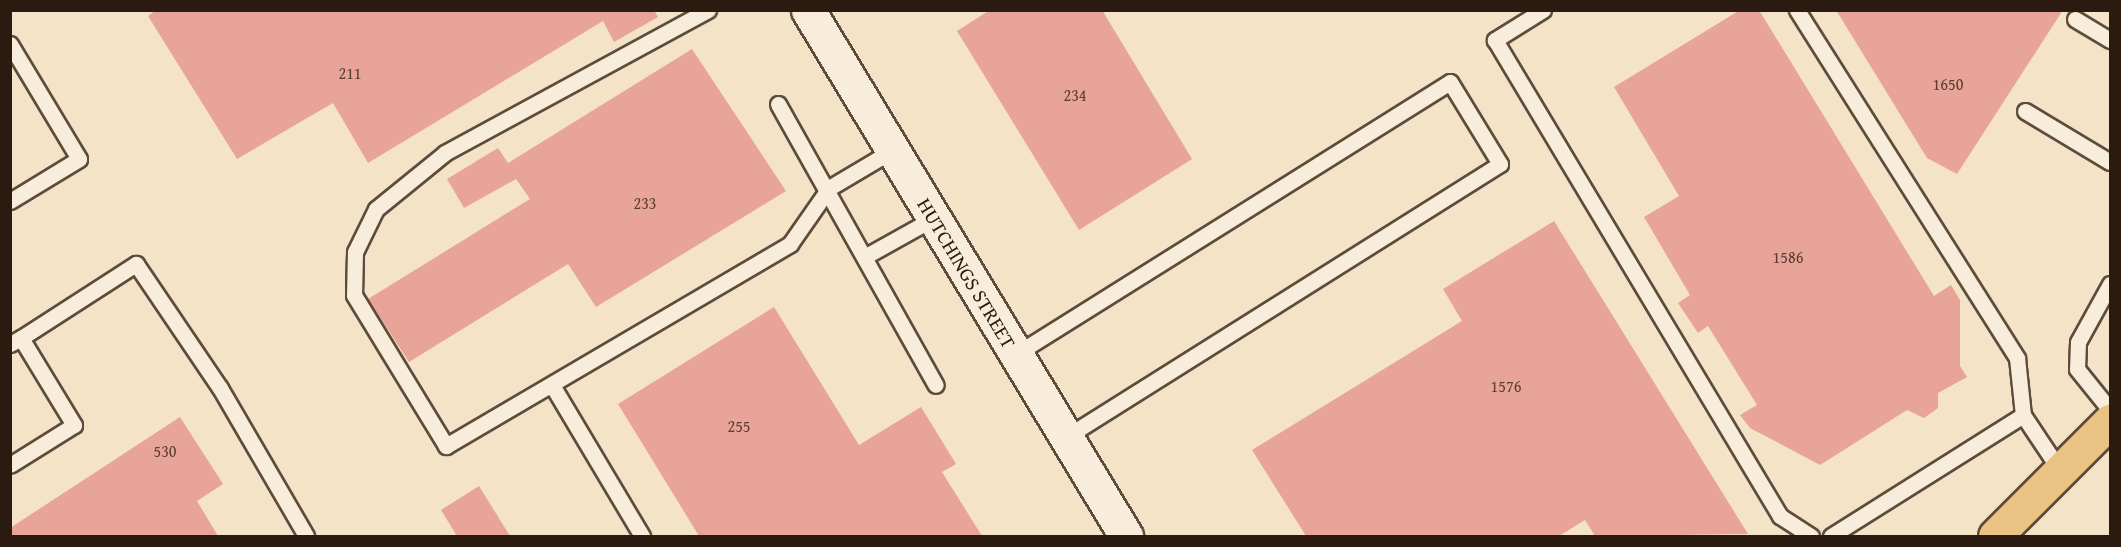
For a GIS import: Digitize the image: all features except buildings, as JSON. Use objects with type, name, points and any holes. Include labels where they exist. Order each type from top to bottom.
[{"type":"main road","points":[[1995,537],[2063,474],[2110,421]]},
{"type":"street","name":"HUTCHINGS STREET","points":[[808,10],[1126,537]]},
{"type":"lane","points":[[708,10],[445,153],[376,209],[355,252],[354,295],[446,446],[789,244],[829,188],[893,150]]},
{"type":"lane","points":[[1543,10],[1495,40],[1780,516],[1811,537]]},
{"type":"lane","points":[[1797,10],[2017,358],[2023,415],[2063,474]]},
{"type":"lane","points":[[2075,19],[2110,40]]},
{"type":"lane","points":[[10,44],[79,159],[10,201]]},
{"type":"lane","points":[[1016,354],[1450,82],[1500,164],[1066,437]]},
{"type":"lane","points":[[778,104],[829,188],[936,385]]},
{"type":"lane","points":[[2025,111],[2110,162]]},
{"type":"lane","points":[[866,256],[934,218]]},
{"type":"lane","points":[[10,465],[74,425],[16,341],[136,264],[220,388],[306,537]]},
{"type":"lane","points":[[2110,284],[2078,342],[2077,369],[2110,410]]},
{"type":"lane","points":[[552,385],[642,537]]},
{"type":"lane","points":[[1831,537],[2023,415]]}]
